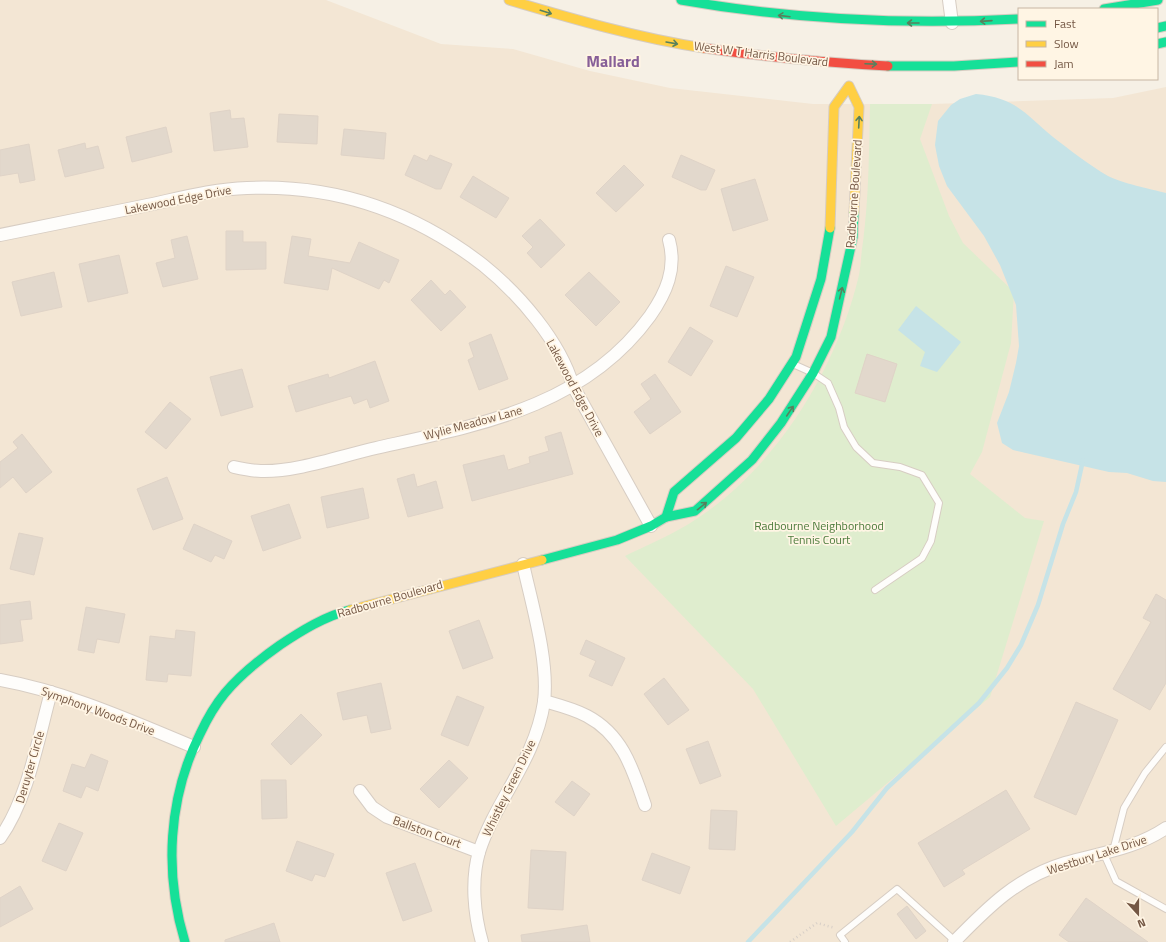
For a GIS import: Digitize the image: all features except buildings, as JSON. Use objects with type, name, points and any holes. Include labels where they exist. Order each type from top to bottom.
[{"type":"street","name":"West W T Harris Boulevard","points":[[509,0],[604,28],[671,43],[788,59],[852,64],[907,65],[1018,62]]},
{"type":"street","points":[[681,0],[744,11],[842,21],[952,23],[1018,19]]},
{"type":"street","points":[[950,0],[952,23]]},
{"type":"street","points":[[1110,8],[1158,0]]},
{"type":"street","points":[[997,63],[1018,58]]},
{"type":"street","name":"Radbourne Boulevard","points":[[666,517],[674,492],[736,438],[769,399],[793,364],[821,278],[830,233],[834,107],[849,86],[852,64]]},
{"type":"street","name":"Radbourne Boulevard","points":[[185,942],[177,916],[172,878],[171,844],[178,794],[194,747],[208,718],[235,681],[257,661],[300,631],[344,611],[617,540],[651,526],[666,517],[696,511],[752,460],[781,423],[813,373],[831,337],[853,237],[859,107],[849,86]]},
{"type":"street","name":"Lakewood Edge Drive","points":[[0,235],[208,192],[246,188],[302,189],[334,194],[371,203],[400,214],[434,231],[492,272],[530,312],[551,341],[570,373],[573,386],[651,526]]},
{"type":"street","name":"Wylie Meadow Lane","points":[[234,467],[262,472],[290,468],[390,445],[513,414],[527,409],[573,386],[611,360],[640,330],[656,307],[666,289],[671,273],[672,257],[669,240]]},
{"type":"street","name":"Whistley Green Drive","points":[[482,942],[478,929],[475,894],[479,852],[497,813],[531,748],[544,701],[543,661],[524,564]]},
{"type":"street","name":"Symphony Woods Drive","points":[[0,680],[51,692],[120,716],[194,747]]},
{"type":"street","name":"Deruyter Circle","points":[[0,838],[11,822],[20,803],[51,692]]},
{"type":"street","points":[[544,701],[587,716],[610,733],[622,747],[631,763],[645,805]]},
{"type":"street","name":"Ballston Court","points":[[360,791],[372,807],[387,817],[479,852]]},
{"type":"street","name":"Westbury Lake Drive","points":[[955,942],[981,914],[1014,886],[1034,875],[1065,863],[1145,841],[1166,828]]},
{"type":"lane","points":[[793,364],[813,373],[828,383],[839,408],[844,427],[856,447],[873,463],[900,467],[922,475],[939,502],[931,541],[922,558],[875,590]]},
{"type":"lane","points":[[1166,747],[1145,773],[1124,808],[1109,852],[1116,881],[1166,909]]},
{"type":"lane","points":[[845,942],[840,935],[897,889],[955,942]]},
{"type":"path","points":[[790,942],[817,923],[844,932]]},
{"type":"shaded area","points":[[0,0],[326,0],[441,44],[513,49],[590,71],[670,88],[813,104],[932,104],[1113,98],[1166,87],[1166,942],[0,942]]},
{"type":"green space","name":"Radbourne Neighborhood Tennis Court","points":[[870,104],[932,104],[920,139],[949,216],[963,243],[1014,292],[1011,343],[982,452],[970,474],[1025,518],[1044,521],[990,697],[836,826],[753,689],[625,556],[687,525],[718,503],[747,478],[773,449],[797,417],[817,383],[835,348],[849,311],[859,275],[865,225]]},
{"type":"water","points":[[976,94],[1001,99],[1019,108],[1066,147],[1108,176],[1166,193],[1166,482],[1153,481],[1127,473],[1109,472],[1013,450],[1002,443],[997,423],[1009,392],[1019,346],[1016,305],[1000,265],[984,236],[947,186],[939,166],[935,145],[938,121],[951,105],[960,99]]},
{"type":"water","points":[[916,306],[961,342],[937,372],[920,366],[925,352],[898,330]]},
{"type":"waterway","points":[[748,942],[852,832],[887,788],[979,703],[1007,668],[1021,645],[1038,605],[1063,524],[1076,492],[1083,460]]},
{"type":"traffic: fast","points":[[681,0],[765,12],[850,19],[892,21],[976,21],[1018,19]]},
{"type":"traffic: fast","points":[[1110,8],[1158,0]]},
{"type":"traffic: fast","points":[[1158,28],[1166,26]]},
{"type":"traffic: fast","points":[[1158,44],[1166,42]]},
{"type":"traffic: fast","points":[[888,66],[954,66],[1018,62]]},
{"type":"traffic: fast","points":[[542,560],[617,540],[651,526],[666,517],[695,511],[752,460],[781,423],[813,373],[831,337],[853,237],[854,212]]},
{"type":"traffic: fast","points":[[666,517],[674,492],[736,438],[769,399],[796,357],[821,279],[830,228]]},
{"type":"traffic: fast","points":[[185,942],[178,916],[174,889],[172,863],[173,836],[181,784],[189,758],[203,728],[225,693],[258,661],[305,629],[331,616],[350,610]]},
{"type":"traffic: slow","points":[[509,0],[581,21],[655,39],[704,48]]},
{"type":"traffic: slow","points":[[830,228],[834,107],[849,86],[859,107],[854,212]]},
{"type":"traffic: slow","points":[[350,610],[542,560]]},
{"type":"traffic: jam","points":[[704,48],[796,59],[888,66]]},
{"type":"district","name":"Mallard","points":[[613,61]]}]
